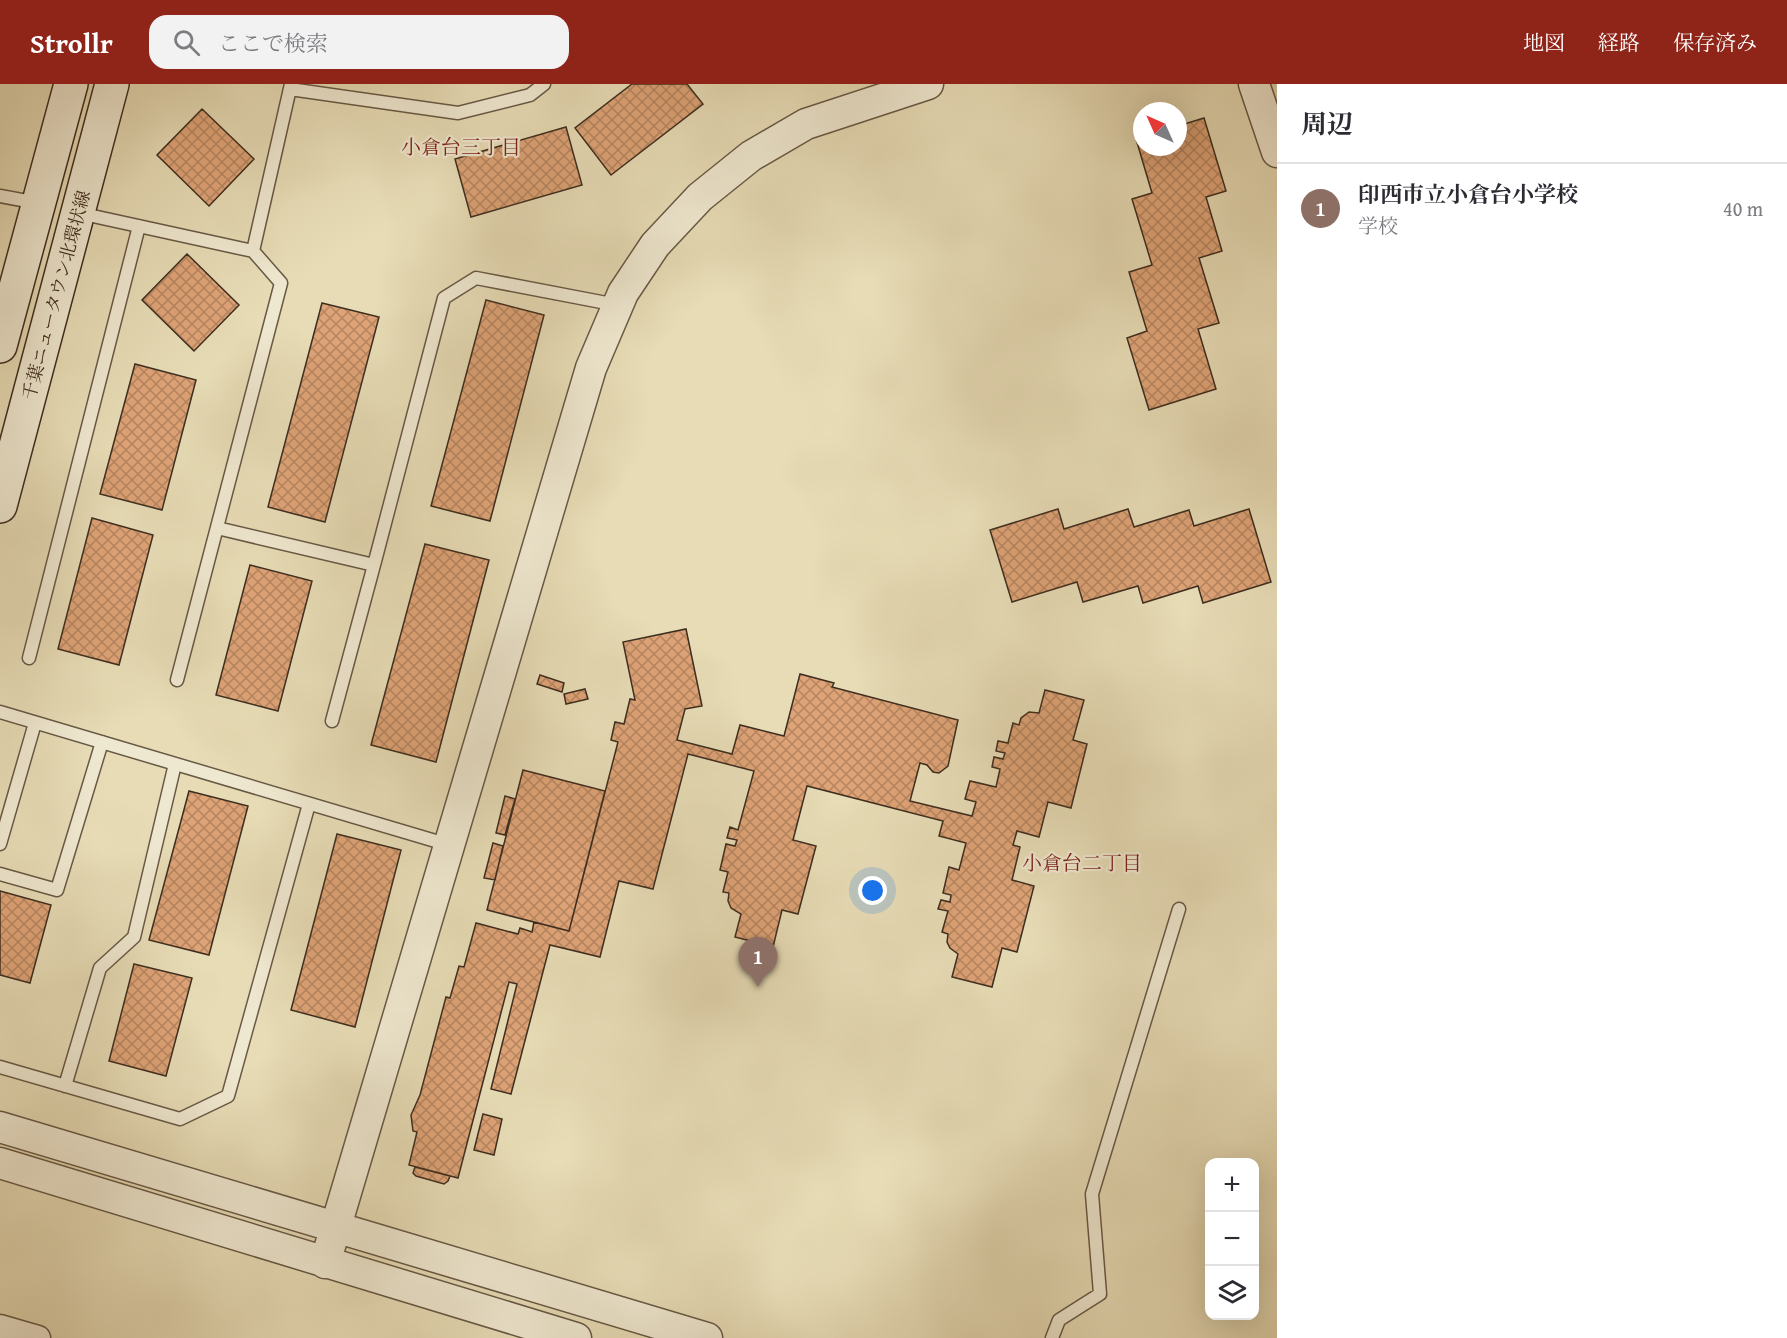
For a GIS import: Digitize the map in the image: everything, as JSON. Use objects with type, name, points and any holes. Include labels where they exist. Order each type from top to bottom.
[{"type":"main road","points":[[0,346],[71,84]]},
{"type":"main road","name":"千葉ニュータウン北環状線","points":[[0,506],[112,84]]},
{"type":"street","points":[[325,1263],[591,368],[623,293],[655,245],[700,197],[751,156],[806,124],[928,84]]},
{"type":"street","points":[[1254,84],[1277,152]]},
{"type":"street","points":[[39,203],[77,213]]},
{"type":"street","points":[[0,1127],[707,1338]]},
{"type":"street","points":[[0,1163],[576,1338]]},
{"type":"street","points":[[0,1327],[38,1338]]},
{"type":"lane","points":[[253,251],[291,86],[458,113],[530,95],[544,84]]},
{"type":"lane","points":[[0,196],[39,203]]},
{"type":"lane","points":[[77,213],[253,251],[281,283],[177,680]]},
{"type":"lane","points":[[29,658],[139,226]]},
{"type":"lane","points":[[332,721],[444,298],[476,278],[618,305]]},
{"type":"lane","points":[[217,528],[374,565]]},
{"type":"lane","points":[[0,712],[449,845]]},
{"type":"lane","points":[[0,844],[35,723]]},
{"type":"lane","points":[[0,874],[57,890],[102,742]]},
{"type":"lane","points":[[65,1086],[100,968],[134,937],[176,764]]},
{"type":"lane","points":[[0,1067],[180,1119],[228,1096],[309,804]]},
{"type":"lane","points":[[1053,1338],[1059,1320],[1100,1294],[1092,1194],[1179,909]]},
{"type":"building","points":[[632,84],[687,84],[703,104],[611,175],[575,128]]},
{"type":"building","points":[[202,109],[254,159],[209,206],[157,155]]},
{"type":"building","points":[[1204,118],[1226,191],[1206,197],[1222,251],[1199,258],[1219,323],[1198,329],[1216,389],[1149,410],[1127,338],[1147,331],[1129,272],[1152,265],[1132,199],[1152,193],[1141,156],[1187,156],[1187,123]]},
{"type":"building","points":[[566,127],[582,185],[471,217],[455,159]]},
{"type":"building","points":[[187,254],[239,305],[194,351],[142,300]]},
{"type":"building","points":[[486,300],[544,315],[490,521],[431,506]]},
{"type":"building","points":[[322,303],[379,317],[325,522],[268,507]]},
{"type":"building","points":[[135,364],[196,380],[162,510],[100,494]]},
{"type":"building","points":[[1058,509],[1064,529],[1128,509],[1134,527],[1189,510],[1194,526],[1249,509],[1271,582],[1203,603],[1198,586],[1143,603],[1138,586],[1083,602],[1077,582],[1012,602],[990,530]]},
{"type":"building","points":[[92,518],[153,535],[119,665],[58,649]]},
{"type":"building","points":[[425,544],[489,560],[436,762],[371,745]]},
{"type":"building","points":[[250,565],[312,581],[278,711],[216,695]]},
{"type":"building","points":[[686,629],[702,706],[685,709],[677,740],[732,754],[740,725],[784,736],[800,674],[834,683],[832,687],[958,720],[948,766],[939,773],[933,772],[927,765],[920,763],[910,801],[972,816],[976,802],[965,799],[970,781],[996,787],[1000,769],[992,767],[994,757],[1003,759],[1005,753],[996,751],[998,741],[1008,743],[1013,723],[1019,725],[1021,718],[1029,712],[1039,713],[1045,690],[1084,700],[1073,740],[1087,744],[1071,808],[1048,802],[1039,837],[1017,831],[1013,845],[1020,847],[1012,880],[1034,886],[1017,952],[1002,948],[992,987],[952,977],[958,954],[950,948],[947,942],[948,934],[942,932],[948,911],[938,909],[941,900],[950,902],[951,895],[943,893],[949,867],[959,870],[966,843],[939,836],[943,821],[807,786],[793,840],[816,846],[798,914],[782,910],[773,947],[735,937],[741,914],[731,908],[728,901],[729,893],[723,892],[728,872],[720,870],[726,844],[735,846],[737,840],[727,838],[730,827],[738,830],[754,771],[688,754],[653,889],[619,881],[600,957],[550,945],[511,1094],[491,1089],[517,984],[509,982],[458,1178],[409,1165],[417,1132],[413,1131],[411,1115],[420,1095],[446,997],[450,998],[459,966],[464,967],[476,923],[518,934],[520,928],[532,932],[534,922],[569,931],[618,742],[611,740],[615,722],[624,724],[630,699],[635,700],[623,642]]},
{"type":"building","points":[[540,675],[564,683],[562,692],[537,684]]},
{"type":"building","points":[[585,689],[588,699],[566,704],[564,694]]},
{"type":"building","points":[[523,770],[605,791],[569,931],[487,910]]},
{"type":"building","points":[[189,791],[248,806],[209,955],[149,940]]},
{"type":"building","points":[[505,796],[515,799],[505,835],[496,833]]},
{"type":"building","points":[[337,834],[401,850],[355,1027],[291,1010]]},
{"type":"building","points":[[493,843],[503,846],[495,880],[484,878]]},
{"type":"building","points":[[0,891],[51,905],[30,983],[0,975]]},
{"type":"building","points":[[134,964],[192,978],[166,1076],[109,1061]]},
{"type":"building","points":[[483,1114],[502,1119],[494,1155],[474,1150]]},
{"type":"building","points":[[415,1167],[450,1176],[444,1184],[416,1176],[413,1173]]},
{"type":"place","name":"印西市立小倉台小学校","points":[[758,987]]},
{"type":"district","name":"小倉台三丁目","points":[[461,146]]},
{"type":"district","name":"小倉台二丁目","points":[[1082,862]]}]
